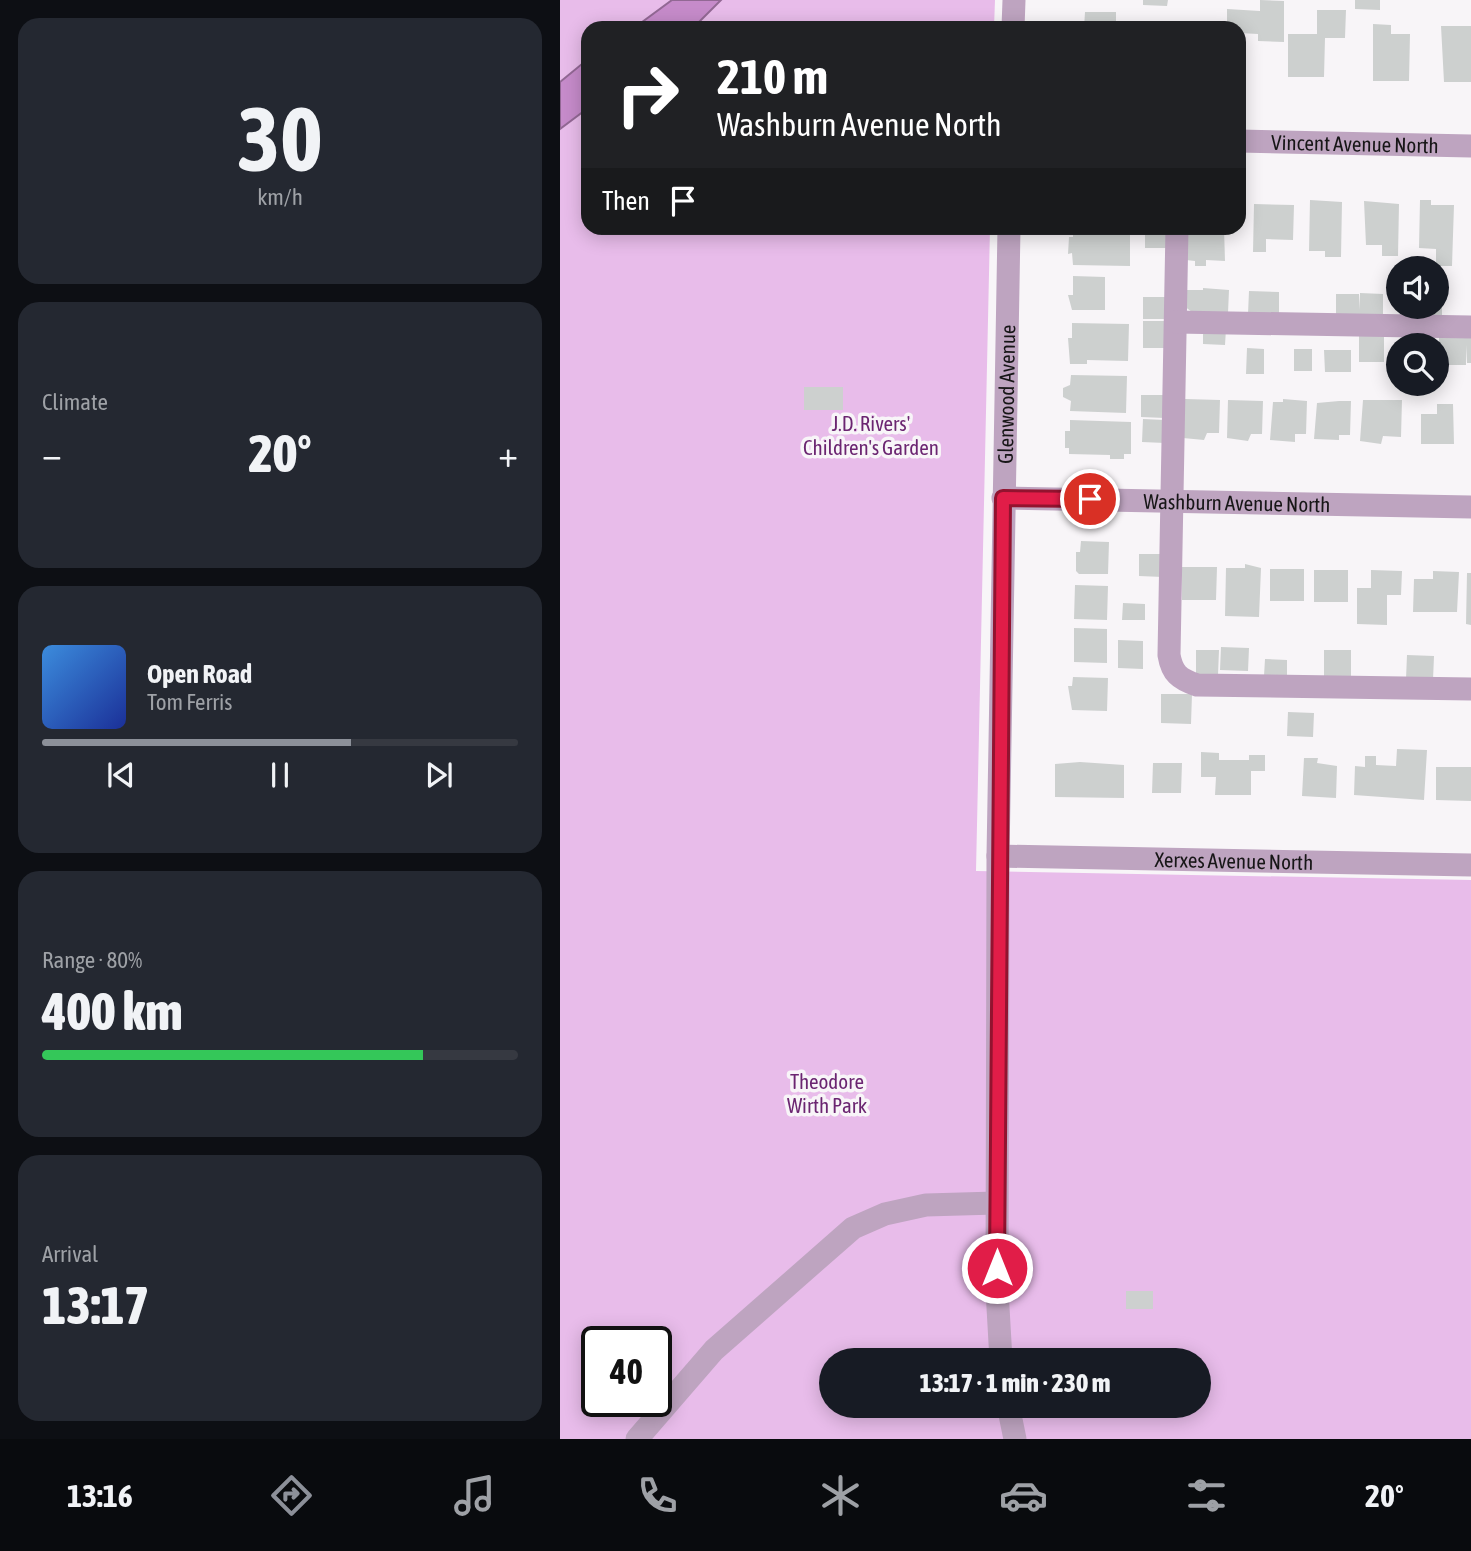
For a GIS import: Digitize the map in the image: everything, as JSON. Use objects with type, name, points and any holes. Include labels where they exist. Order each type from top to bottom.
[{"type":"street","points":[[1013,21],[1014,0]]},
{"type":"street","name":"Vincent Avenue North","points":[[1246,141],[1471,146]]},
{"type":"street","name":"Glenwood Avenue","points":[[1001,1348],[996,1203],[998,856],[1009,235]]},
{"type":"street","points":[[1177,235],[1169,655],[1171,669],[1181,680],[1197,685],[1471,689]]},
{"type":"street","points":[[1176,322],[1471,327]]},
{"type":"street","name":"Washburn Avenue North","points":[[1003,498],[1471,507]]},
{"type":"street","name":"Xerxes Avenue North","points":[[998,856],[1471,865]]},
{"type":"street","points":[[637,1439],[714,1350],[853,1227],[885,1214],[926,1205],[996,1203]]},
{"type":"street","points":[[1011,1418],[1015,1439]]},
{"type":"green space","name":"Theodore Wirth Park","points":[[560,0],[995,0],[994,21],[581,21],[581,235],[990,235],[976,871],[1471,880],[1471,1439],[560,1439]]},
{"type":"shaded area","points":[[672,0],[721,0],[700,21],[644,21]]},
{"type":"shaded area","points":[[581,65],[581,113],[560,129],[560,82]]},
{"type":"building","points":[[1143,0],[1168,0],[1167,6],[1143,5]]},
{"type":"building","points":[[1260,0],[1284,1],[1284,42],[1258,41],[1258,34],[1246,33],[1246,21],[1227,21],[1227,9],[1260,11]]},
{"type":"building","points":[[1355,0],[1380,0],[1380,10],[1355,9]]},
{"type":"building","points":[[1317,10],[1346,10],[1345,38],[1325,38],[1324,77],[1288,77],[1288,34],[1317,34]]},
{"type":"building","points":[[1085,12],[1116,12],[1116,21],[1084,21]]},
{"type":"building","points":[[1373,24],[1391,25],[1391,34],[1410,34],[1409,81],[1373,81]]},
{"type":"building","points":[[1441,26],[1471,26],[1471,82],[1444,82]]},
{"type":"building","points":[[1310,200],[1342,202],[1341,257],[1325,257],[1325,251],[1309,251]]},
{"type":"building","points":[[1420,200],[1431,200],[1431,205],[1454,205],[1452,266],[1449,266],[1449,256],[1436,256],[1436,249],[1419,248]]},
{"type":"building","points":[[1364,201],[1399,204],[1398,256],[1382,256],[1382,245],[1366,245]]},
{"type":"building","points":[[1254,204],[1294,205],[1293,240],[1266,239],[1266,252],[1253,252]]},
{"type":"building","points":[[1130,235],[1130,266],[1073,265],[1072,253],[1068,254],[1069,237]]},
{"type":"building","points":[[1145,235],[1168,235],[1168,248],[1145,248]]},
{"type":"building","points":[[1186,235],[1224,235],[1225,261],[1206,260],[1206,266],[1195,266],[1195,261],[1186,260]]},
{"type":"building","points":[[1073,276],[1105,277],[1105,310],[1072,310],[1068,295],[1073,295]]},
{"type":"building","points":[[1185,290],[1229,290],[1228,313],[1192,312],[1184,306]]},
{"type":"building","points":[[1249,291],[1279,292],[1279,315],[1248,314]]},
{"type":"building","points":[[1360,293],[1383,294],[1383,316],[1336,317],[1336,294],[1359,294],[1360,310]]},
{"type":"building","points":[[1143,297],[1168,297],[1168,319],[1143,319]]},
{"type":"building","points":[[1143,321],[1167,321],[1167,348],[1143,348]]},
{"type":"building","points":[[1072,323],[1129,324],[1128,361],[1087,360],[1087,364],[1070,364],[1068,338],[1072,338]]},
{"type":"building","points":[[1203,329],[1226,329],[1225,345],[1203,344]]},
{"type":"building","points":[[1359,333],[1384,333],[1384,362],[1359,362]]},
{"type":"building","points":[[1449,336],[1471,337],[1471,363],[1467,363],[1466,345],[1466,365],[1449,365]]},
{"type":"building","points":[[1247,348],[1264,349],[1264,374],[1246,374]]},
{"type":"building","points":[[1294,349],[1312,349],[1312,371],[1294,371]]},
{"type":"building","points":[[1324,350],[1351,350],[1351,372],[1325,372]]},
{"type":"building","points":[[1071,375],[1127,376],[1126,413],[1070,411],[1071,401],[1063,397],[1063,388],[1070,385]]},
{"type":"building","points":[[804,387],[843,387],[843,410],[804,410]]},
{"type":"building","points":[[1141,395],[1165,395],[1165,418],[1141,417]]},
{"type":"building","points":[[1185,399],[1220,400],[1219,433],[1207,433],[1204,440],[1183,438]]},
{"type":"building","points":[[1283,399],[1307,401],[1306,434],[1295,434],[1295,442],[1270,440],[1273,402],[1283,402]]},
{"type":"building","points":[[1228,400],[1263,401],[1262,434],[1251,434],[1248,441],[1227,438]]},
{"type":"building","points":[[1363,400],[1402,400],[1401,437],[1383,436],[1381,444],[1360,441]]},
{"type":"building","points":[[1351,401],[1350,435],[1339,435],[1339,440],[1314,439],[1317,403]]},
{"type":"building","points":[[1437,404],[1453,404],[1454,444],[1421,444],[1421,414],[1437,414]]},
{"type":"building","points":[[1143,419],[1165,420],[1165,443],[1142,442]]},
{"type":"building","points":[[1070,420],[1131,422],[1131,454],[1124,454],[1124,459],[1110,459],[1110,455],[1069,454],[1069,448],[1065,448],[1065,431],[1070,431]]},
{"type":"building","points":[[1081,541],[1109,542],[1108,574],[1079,574],[1076,571],[1076,552],[1080,552]]},
{"type":"building","points":[[1139,554],[1163,554],[1163,577],[1139,576]]},
{"type":"building","points":[[1245,564],[1261,568],[1259,617],[1225,616],[1226,568],[1245,568]]},
{"type":"building","points":[[1182,567],[1217,567],[1216,600],[1182,600]]},
{"type":"building","points":[[1270,569],[1304,569],[1304,601],[1270,601]]},
{"type":"building","points":[[1314,570],[1348,570],[1348,602],[1314,602]]},
{"type":"building","points":[[1371,570],[1402,571],[1401,595],[1387,595],[1387,625],[1357,624],[1357,588],[1371,588]]},
{"type":"building","points":[[1433,571],[1459,572],[1457,612],[1413,612],[1414,579],[1433,579]]},
{"type":"building","points":[[1467,573],[1471,573],[1471,625],[1466,624]]},
{"type":"building","points":[[1075,585],[1108,586],[1107,620],[1074,619]]},
{"type":"building","points":[[1123,603],[1145,604],[1145,620],[1122,620]]},
{"type":"building","points":[[1074,628],[1107,629],[1107,663],[1074,662]]},
{"type":"building","points":[[1118,640],[1143,641],[1143,669],[1118,668]]},
{"type":"building","points":[[1221,647],[1249,648],[1248,671],[1220,670]]},
{"type":"building","points":[[1196,650],[1219,650],[1218,675],[1196,675]]},
{"type":"building","points":[[1324,650],[1351,650],[1351,678],[1324,677]]},
{"type":"building","points":[[1407,655],[1434,656],[1433,680],[1406,679]]},
{"type":"building","points":[[1265,659],[1287,660],[1287,677],[1264,676]]},
{"type":"building","points":[[1073,677],[1108,678],[1107,711],[1072,710],[1068,686],[1072,686]]},
{"type":"building","points":[[1161,694],[1192,694],[1191,724],[1161,723]]},
{"type":"building","points":[[1288,712],[1314,713],[1313,737],[1287,736]]},
{"type":"building","points":[[1397,749],[1427,750],[1424,800],[1354,795],[1355,766],[1365,767],[1365,756],[1376,756],[1376,765],[1396,766]]},
{"type":"building","points":[[1201,752],[1219,753],[1219,760],[1249,760],[1249,755],[1265,755],[1265,771],[1251,771],[1251,795],[1215,795],[1216,777],[1201,777]]},
{"type":"building","points":[[1304,758],[1318,758],[1317,763],[1337,766],[1336,798],[1302,796]]},
{"type":"building","points":[[1080,762],[1124,765],[1124,798],[1055,797],[1055,764]]},
{"type":"building","points":[[1153,763],[1182,763],[1181,793],[1152,793]]},
{"type":"building","points":[[1436,767],[1471,767],[1471,801],[1436,800]]},
{"type":"building","points":[[1126,1291],[1153,1291],[1153,1309],[1126,1309]]},
{"type":"route","points":[[997,1268],[998,856],[1003,498],[1090,499]]},
{"type":"park label","name":"J.D. Rivers' Children's Garden","points":[[871,435]]}]
